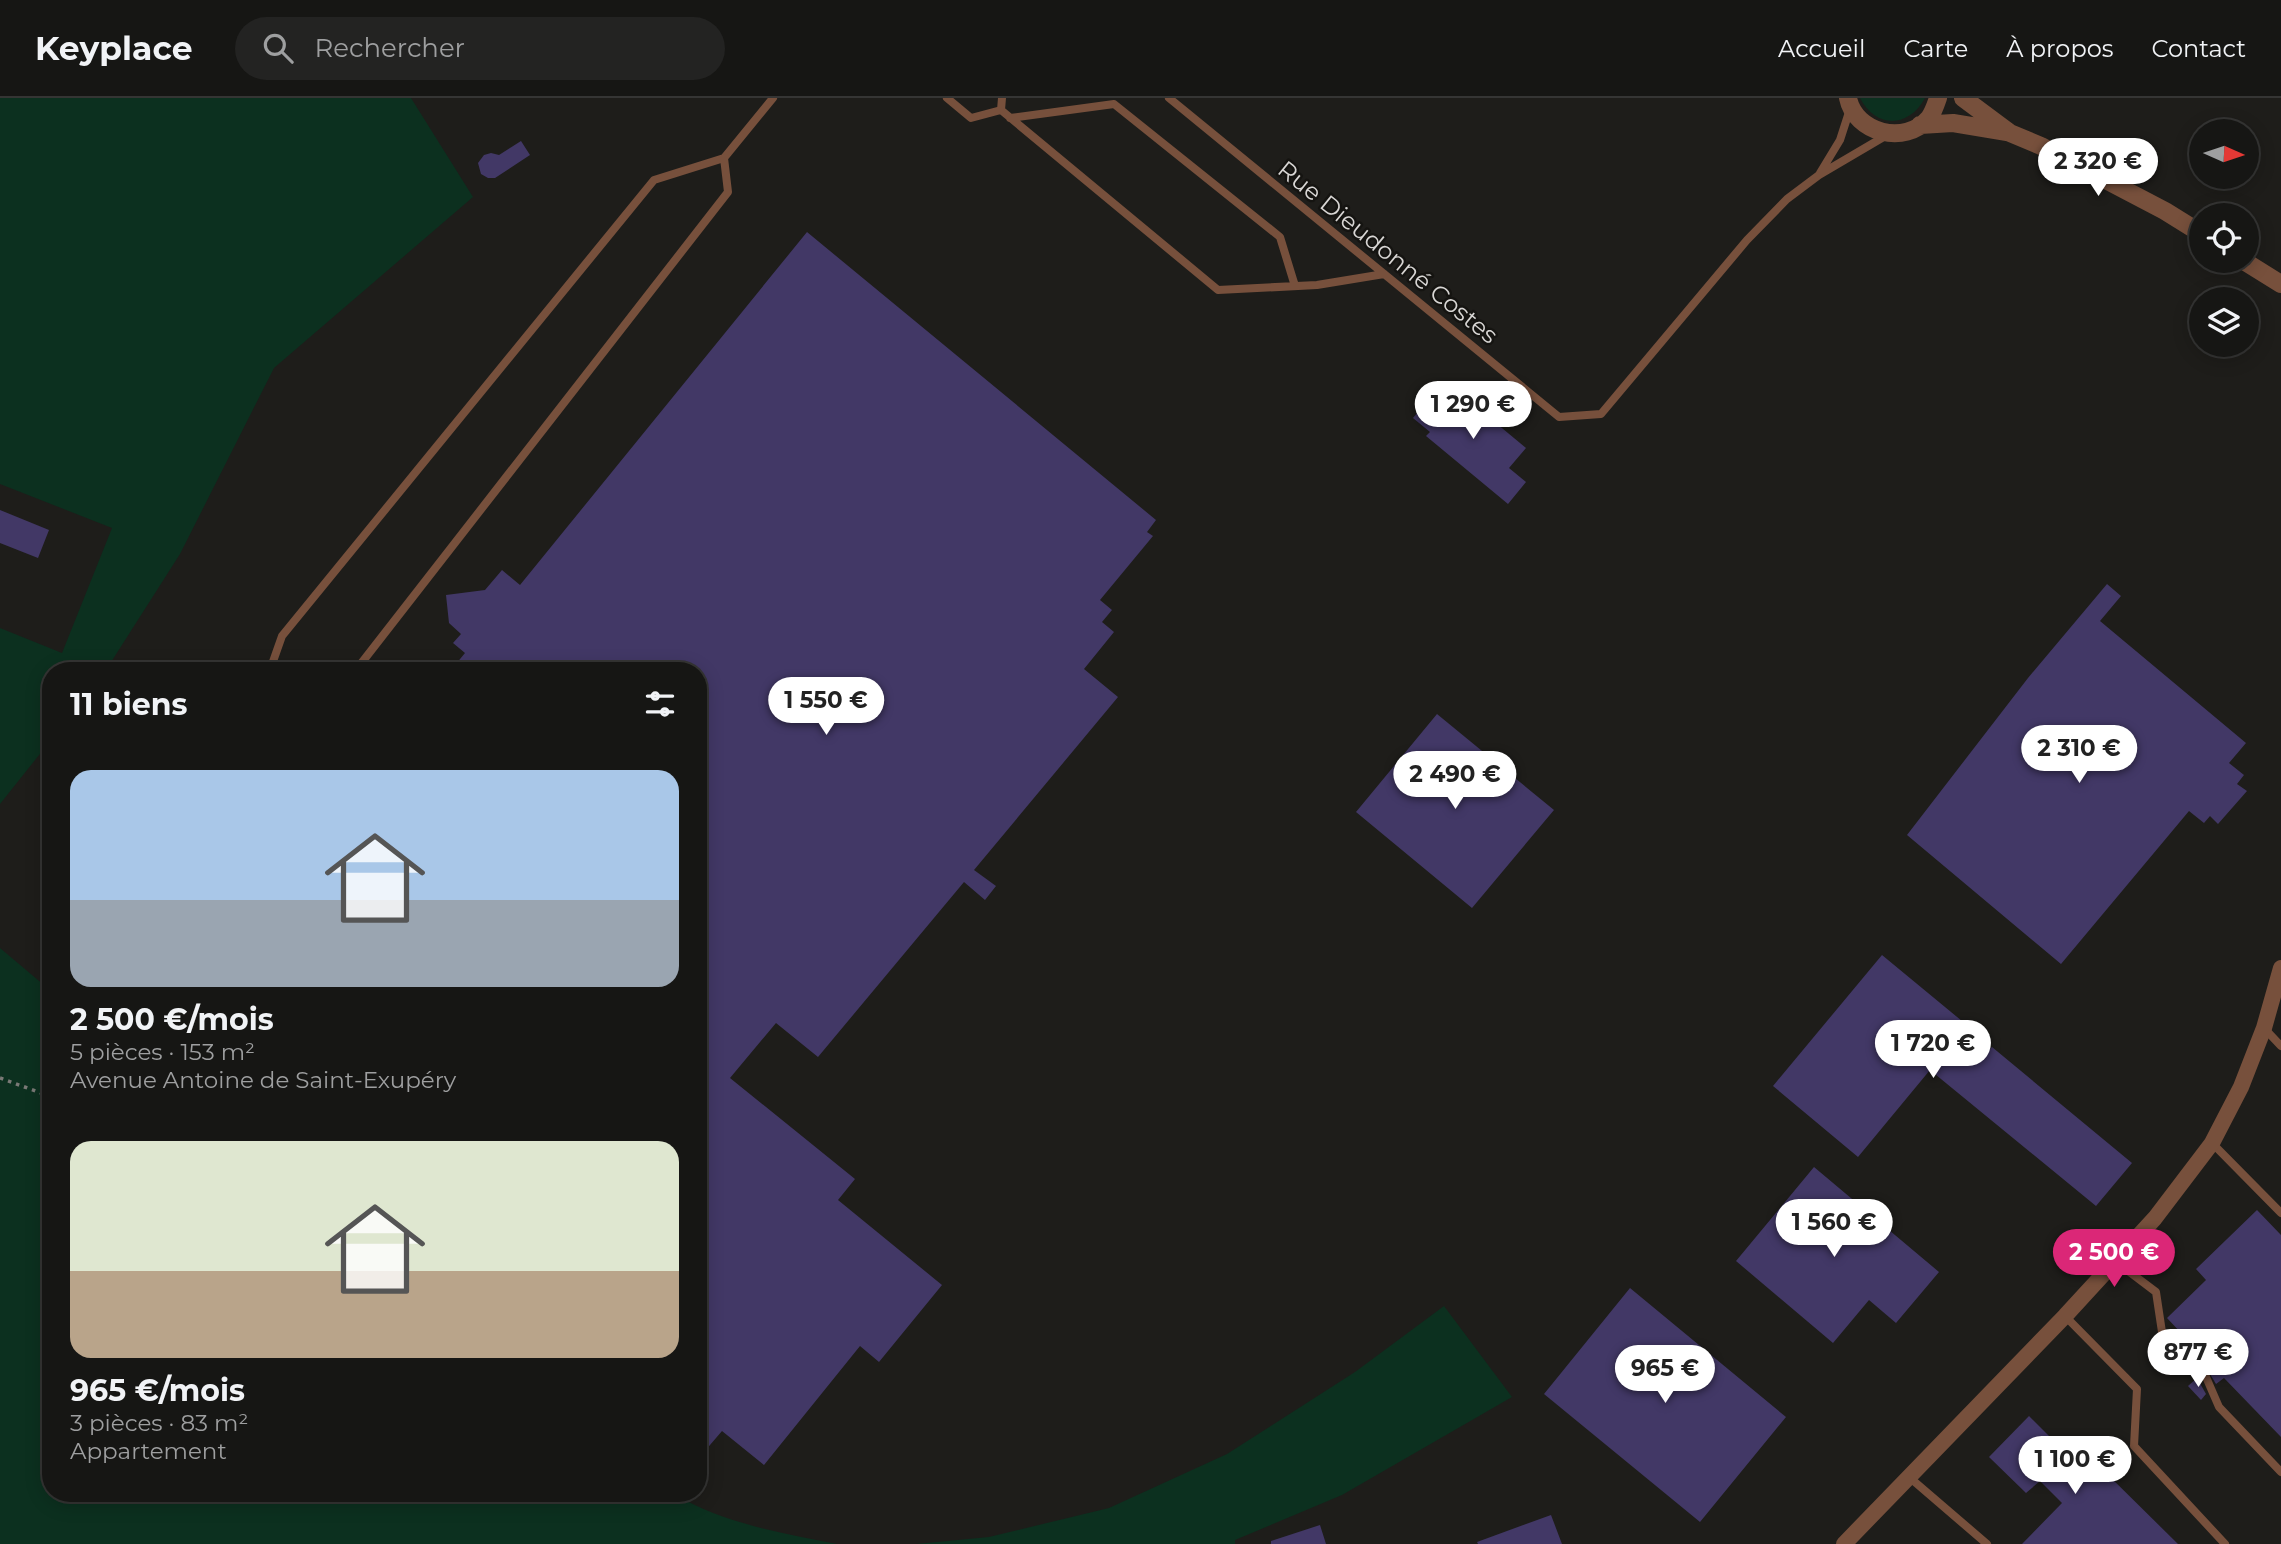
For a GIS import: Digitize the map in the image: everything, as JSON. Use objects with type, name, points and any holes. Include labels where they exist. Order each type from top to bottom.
[{"type":"street","points":[[1849,103],[1857,118],[1871,129],[1900,133],[1930,118],[1938,98]]},
{"type":"street","points":[[1963,98],[2010,133]]},
{"type":"street","points":[[1920,125],[1953,123],[2010,133],[2041,146],[2189,226]]},
{"type":"street","points":[[2259,270],[2281,284]]},
{"type":"street","points":[[1844,1544],[2065,1316],[2154,1218],[2213,1143],[2241,1087],[2264,1028],[2281,968]]},
{"type":"lane","points":[[273,662],[282,636],[654,180],[724,158],[773,98]]},
{"type":"lane","points":[[947,98],[971,118],[1001,110]]},
{"type":"lane","points":[[1001,110],[1002,98]]},
{"type":"lane","name":"Rue Dieudonné Costes","points":[[1169,98],[1559,417],[1601,414],[1747,240],[1787,199],[1819,176],[1890,133]]},
{"type":"lane","name":"Rue Dieudonné Costes","points":[[1819,176],[1840,140],[1849,103]]},
{"type":"lane","points":[[1010,118],[1114,104],[1280,237],[1295,286]]},
{"type":"lane","points":[[1001,110],[1218,290],[1295,286],[1384,274]]},
{"type":"lane","points":[[362,662],[728,192],[724,158]]},
{"type":"lane","points":[[2264,1028],[2281,1046]]},
{"type":"lane","points":[[2213,1143],[2281,1213]]},
{"type":"lane","points":[[2115,1261],[2155,1292],[2162,1332],[2206,1377],[2218,1408],[2281,1472]]},
{"type":"lane","points":[[2065,1316],[2137,1389],[2134,1446],[2225,1544]]},
{"type":"lane","points":[[1909,1477],[1987,1544]]},
{"type":"path","points":[[0,1078],[42,1094]]},
{"type":"green space","points":[[0,98],[411,98],[473,197],[274,368],[180,554],[111,662],[42,662],[42,751],[0,804],[0,628],[62,653],[112,528],[0,484]]},
{"type":"green space","points":[[1860,98],[1925,98],[1910,115],[1892,121],[1875,115]]},
{"type":"green space","points":[[0,948],[42,983],[42,1502],[688,1502],[732,1520],[837,1544],[0,1544]]},
{"type":"green space","points":[[1444,1306],[1512,1397],[1342,1495],[1235,1540],[1235,1544],[916,1544],[989,1537],[1109,1508],[1227,1454],[1355,1372]]},
{"type":"building","points":[[521,141],[530,155],[495,178],[481,174],[478,163],[484,155],[499,155]]},
{"type":"building","points":[[807,232],[1156,520],[1147,532],[1153,536],[1100,600],[1112,610],[1102,622],[1114,632],[1084,669],[1118,697],[974,870],[996,886],[985,900],[964,882],[818,1057],[776,1023],[730,1078],[855,1179],[838,1200],[942,1285],[879,1362],[860,1346],[764,1465],[722,1431],[707,1448],[707,662],[458,662],[465,653],[453,643],[461,634],[449,623],[446,595],[485,590],[502,570],[520,585]]},
{"type":"building","points":[[1441,384],[1457,398],[1461,394],[1526,448],[1509,468],[1526,482],[1508,504],[1426,436],[1430,432],[1413,418]]},
{"type":"building","points":[[0,510],[49,530],[38,558],[0,543]]},
{"type":"building","points":[[2107,584],[2121,596],[2100,621],[2246,743],[2229,763],[2244,775],[2237,784],[2247,791],[2218,824],[2210,816],[2204,823],[2189,811],[2061,964],[1907,835],[2028,678]]},
{"type":"building","points":[[1437,714],[1554,810],[1472,908],[1356,812]]},
{"type":"building","points":[[1882,955],[1968,1026],[1960,1035],[1974,1047],[1984,1055],[1992,1047],[2132,1163],[2096,1206],[1930,1070],[1858,1157],[1773,1086]]},
{"type":"building","points":[[1814,1167],[1939,1272],[1896,1323],[1869,1300],[1833,1343],[1736,1261]]},
{"type":"building","points":[[2257,1210],[2281,1235],[2281,1437],[2224,1378],[2216,1384],[2207,1369],[2211,1365],[2167,1318],[2206,1280],[2196,1269]]},
{"type":"building","points":[[1630,1288],[1786,1417],[1700,1522],[1544,1394]]},
{"type":"building","points":[[2197,1378],[2206,1394],[2201,1400],[2188,1386]]},
{"type":"building","points":[[2029,1416],[2066,1453],[2042,1477],[2088,1477],[2099,1466],[2178,1544],[2022,1544],[2062,1503],[2040,1481],[2026,1493],[1989,1457]]},
{"type":"building","points":[[1551,1515],[1562,1544],[1477,1542]]},
{"type":"building","points":[[1320,1525],[1326,1544],[1271,1544],[1271,1541]]}]
